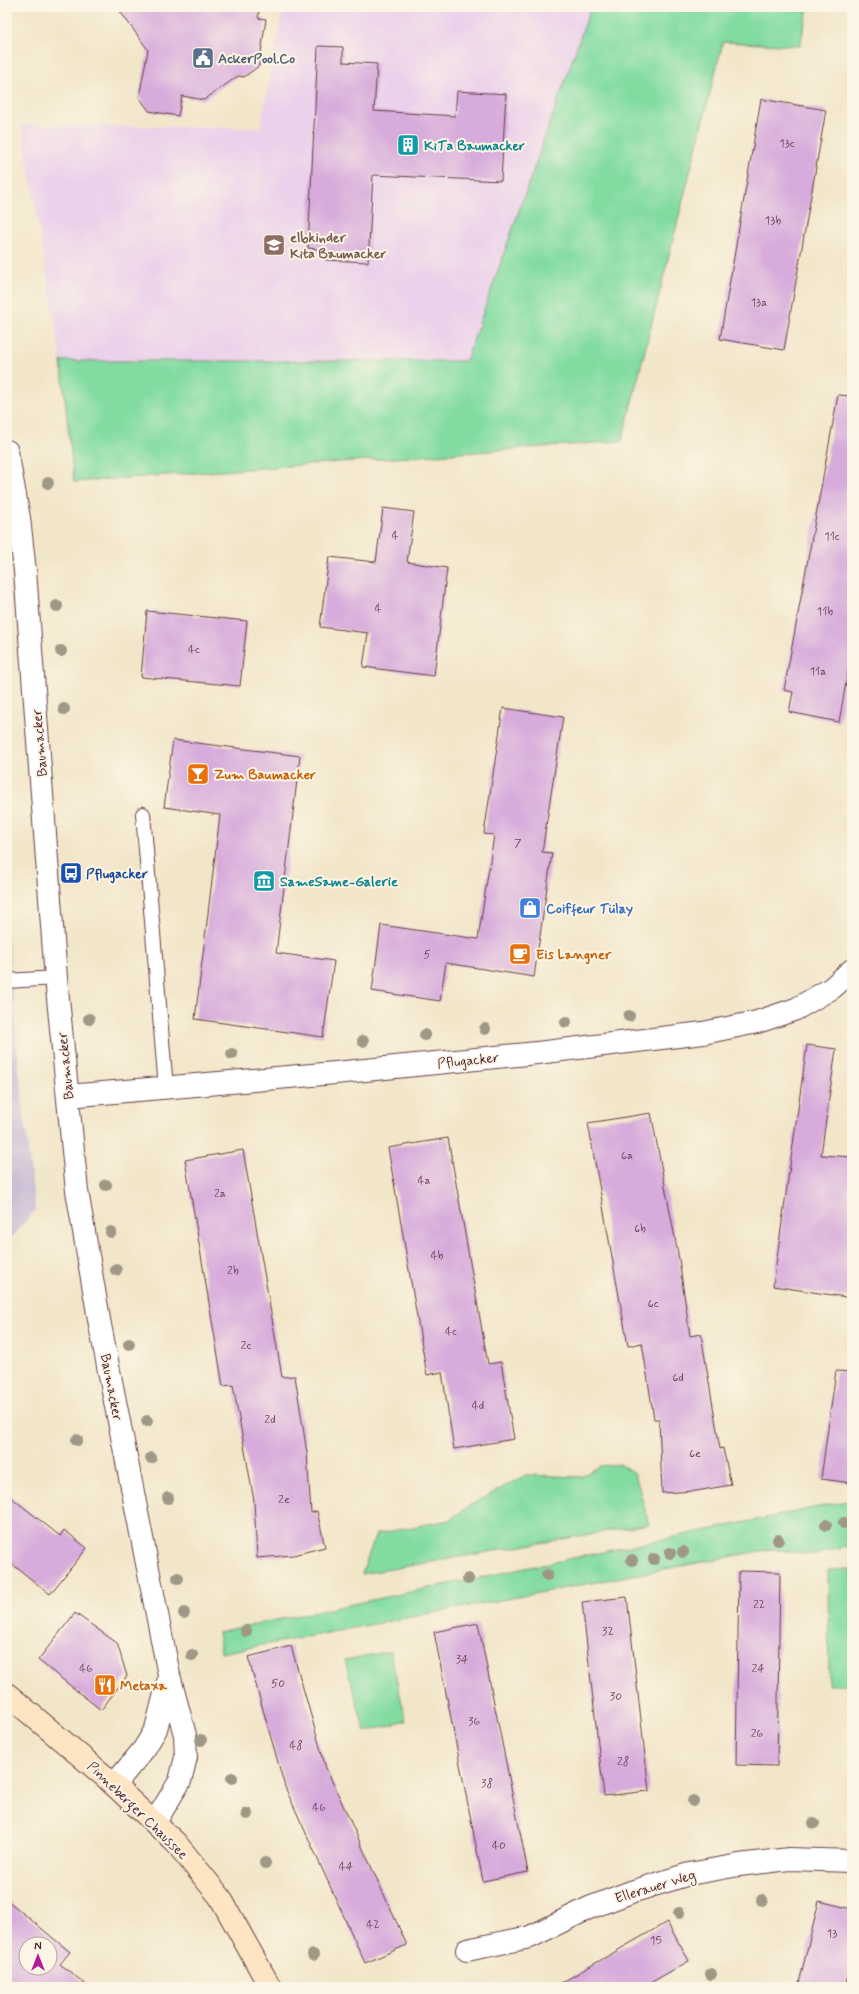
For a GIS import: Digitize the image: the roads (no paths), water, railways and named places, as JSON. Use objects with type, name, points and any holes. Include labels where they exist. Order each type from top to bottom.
[{"type":"main road","name":"Pinneberger Chaussee","points":[[7,1694],[155,1822],[200,1870],[220,1897],[270,1987]]},
{"type":"street","name":"Baumacker","points":[[7,451],[19,518],[25,571],[56,978],[77,1191],[100,1325],[170,1675],[185,1735],[186,1758],[180,1781],[155,1822]]},
{"type":"street","name":"Pflugacker","points":[[68,1096],[281,1079],[703,1033],[757,1022],[796,1009],[832,988],[852,970]]},
{"type":"street","name":"Baumacker","points":[[114,1785],[144,1749],[156,1729],[170,1675]]},
{"type":"street","name":"Ellerauer Weg","points":[[467,1950],[530,1937],[589,1908],[631,1892],[689,1874],[739,1865],[789,1859],[852,1861]]},
{"type":"lane","points":[[143,814],[166,1088]]},
{"type":"lane","points":[[7,981],[56,978]]},
{"type":"place","name":"AckerPool.Co","points":[[203,58]]},
{"type":"place","name":"KiTa Baumacker","points":[[408,145]]},
{"type":"place","name":"elbkinder Kita Baumacker","points":[[274,245]]},
{"type":"place","name":"Zum Baumacker","points":[[198,774]]},
{"type":"place","name":"Pflugacker","points":[[71,873]]},
{"type":"place","name":"SameSame-Galerie","points":[[264,881]]},
{"type":"place","name":"Coiffeur Tülay","points":[[530,908]]},
{"type":"place","name":"Eis Langner","points":[[520,954]]},
{"type":"place","name":"Metaxa","points":[[105,1685]]}]
